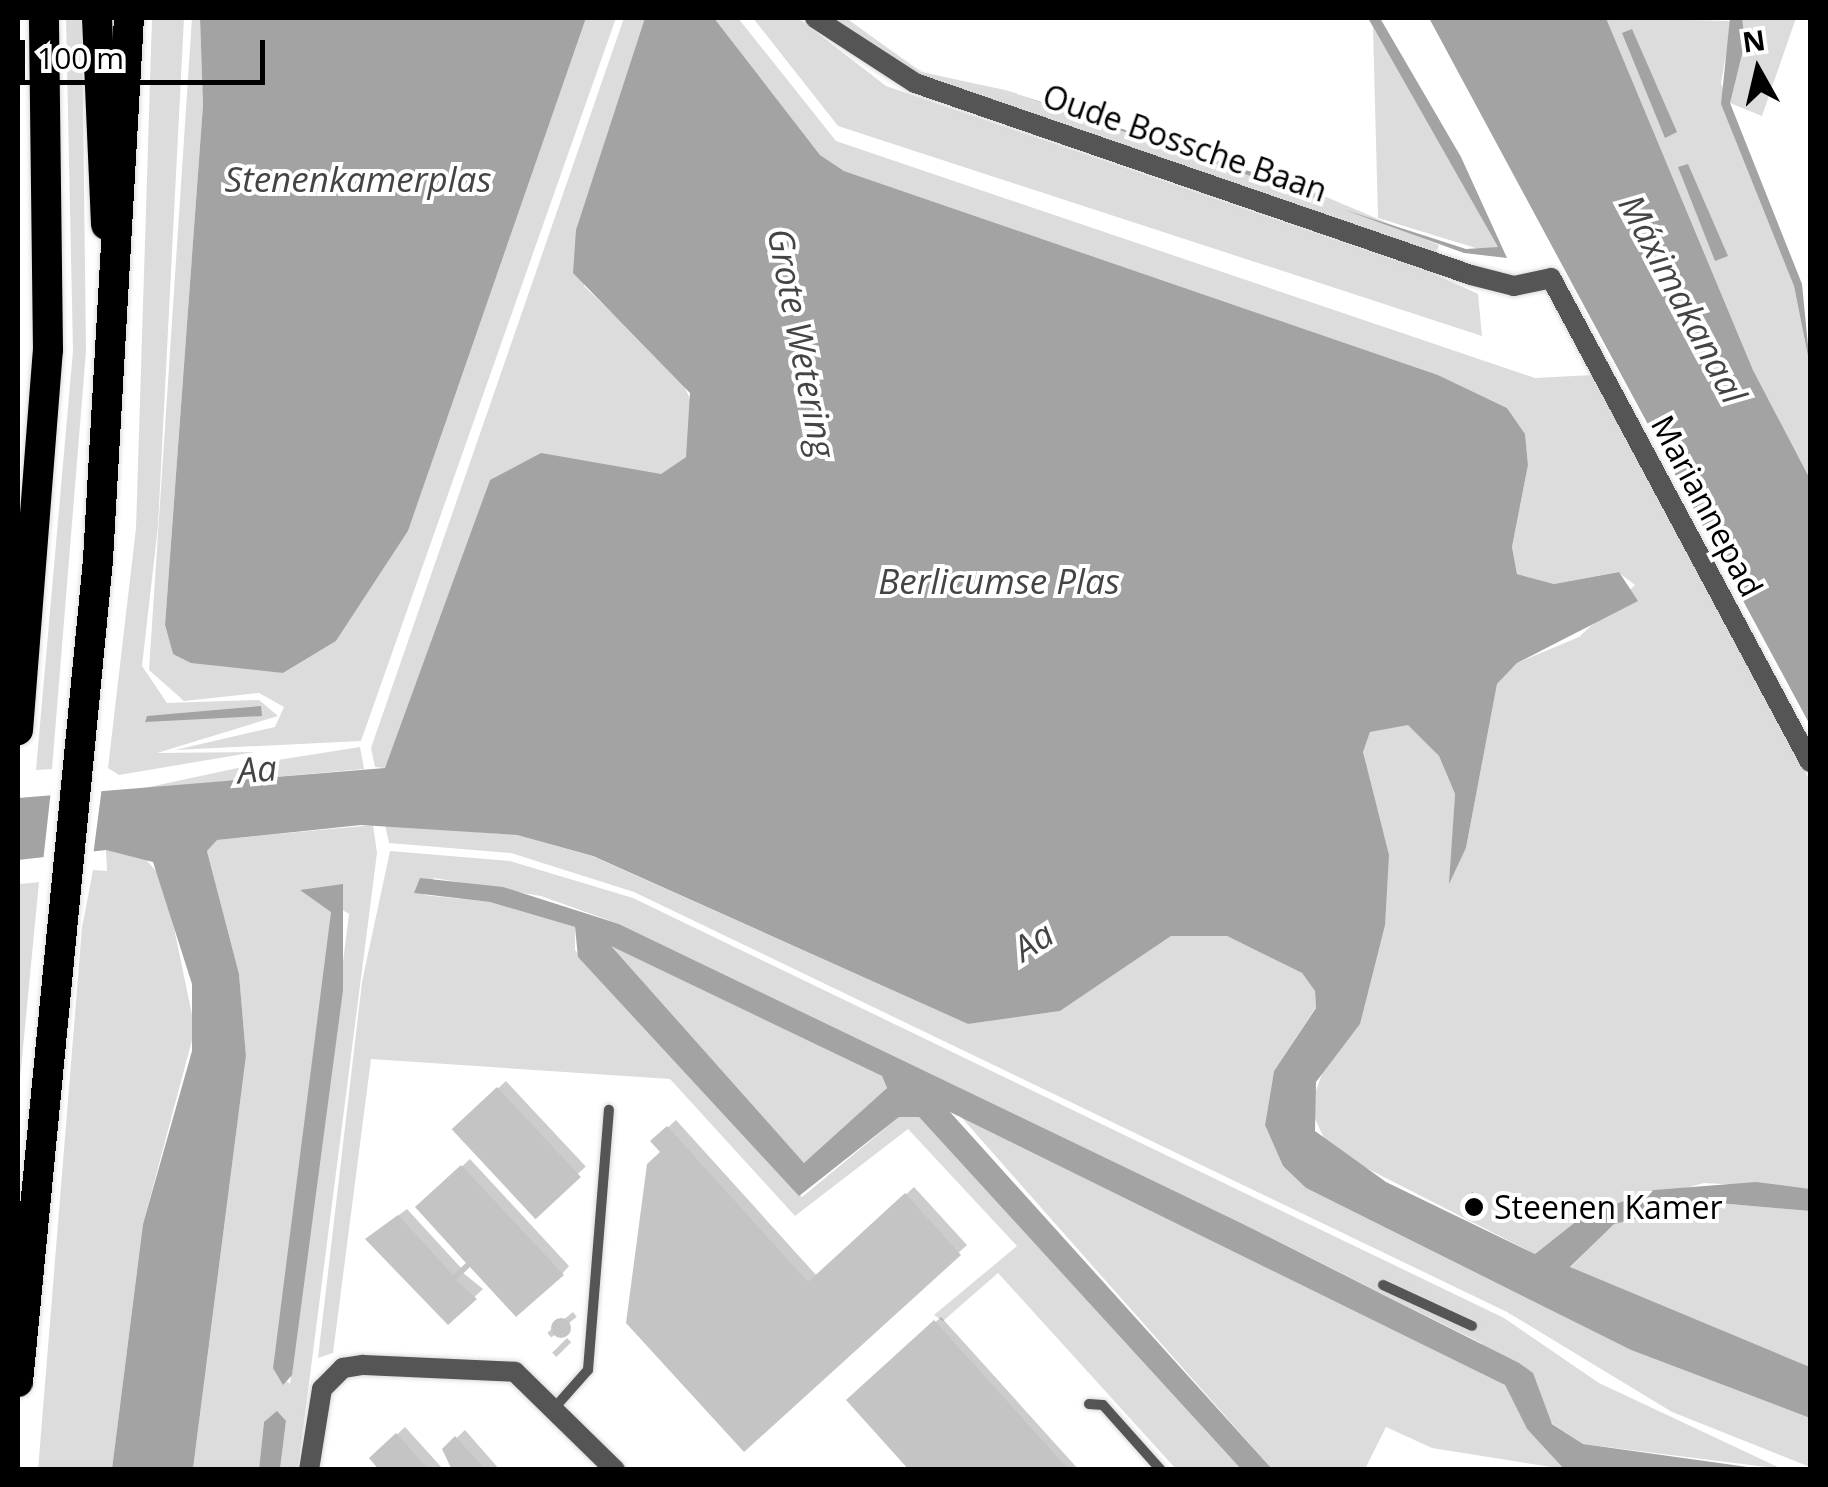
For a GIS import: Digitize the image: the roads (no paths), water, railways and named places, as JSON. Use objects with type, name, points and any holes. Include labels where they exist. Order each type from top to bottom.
[{"type":"highway","points":[[18,730],[48,350],[44,18]]},
{"type":"highway","points":[[97,18],[111,298]]},
{"type":"highway","points":[[18,1382],[62,890],[78,758],[111,298],[127,168],[130,18]]},
{"type":"street","name":"Oude Bossche Baan","points":[[815,18],[915,83],[1471,275],[1514,286],[1551,278]]},
{"type":"street","name":"Mariannepad","points":[[1551,278],[1810,762]]},
{"type":"street","points":[[309,1470],[330,1378],[363,1365],[515,1372],[557,1405],[615,1470]]},
{"type":"lane","points":[[557,1405],[588,1370],[609,1110]]},
{"type":"lane","points":[[1383,1285],[1472,1326]]},
{"type":"lane","points":[[1089,1404],[1103,1405],[1161,1470]]},
{"type":"water","name":"Stenenkamerplas","points":[[200,18],[586,18],[408,531],[336,641],[283,673],[191,663],[173,654],[165,625],[203,105]]},
{"type":"water","name":"Berlicumse Plas","points":[[645,18],[714,18],[820,155],[844,171],[1438,375],[1507,408],[1525,434],[1528,465],[1512,547],[1517,574],[1554,584],[1619,572],[1638,601],[1517,663],[1497,684],[1466,848],[1449,884],[1455,794],[1439,756],[1408,725],[1370,732],[1363,752],[1389,855],[1385,925],[1360,1024],[1316,1082],[1315,1131],[1386,1182],[1535,1254],[1583,1216],[1654,1190],[1756,1182],[1810,1189],[1810,1211],[1707,1202],[1614,1224],[1570,1267],[1810,1367],[1810,1418],[1631,1350],[1306,1188],[1283,1166],[1265,1125],[1274,1071],[1316,1008],[1315,991],[1302,973],[1227,936],[1171,936],[1060,1011],[968,1024],[593,856],[517,835],[361,825],[217,840],[207,851],[239,974],[246,1056],[193,1469],[112,1469],[143,1224],[192,1051],[192,984],[153,862],[106,850],[18,860],[18,798],[385,768],[490,480],[541,453],[661,474],[686,457],[690,393],[573,273],[576,230]]},
{"type":"water","points":[[1368,18],[1380,18],[1461,157],[1507,258],[1464,253],[1342,209],[1466,249],[1498,247]]},
{"type":"water","name":"Máximakanaal","points":[[1429,18],[1606,18],[1753,370],[1810,479],[1810,725]]},
{"type":"water","points":[[1730,18],[1742,18],[1745,42],[1730,103],[1802,284],[1810,366],[1794,286],[1721,104]]},
{"type":"water","points":[[1632,29],[1677,132],[1665,138],[1622,33]]},
{"type":"water","points":[[1005,90],[1324,196],[1322,201]]},
{"type":"water","points":[[1688,164],[1728,256],[1715,261],[1678,167]]},
{"type":"water","points":[[261,706],[262,716],[145,722],[147,716]]},
{"type":"water","points":[[420,878],[503,887],[619,924],[1241,1223],[1519,1363],[1533,1373],[1552,1424],[1583,1444],[1762,1469],[1564,1469],[1527,1429],[1505,1385],[950,1112],[1272,1469],[1241,1469],[919,1117],[899,1117],[799,1196],[578,957],[575,927],[490,902],[414,893]],"holes":[[[611,946],[882,1076],[887,1088],[804,1163]]]},
{"type":"water","points":[[343,884],[343,990],[292,1375],[283,1385],[273,1368],[331,912],[300,890]]},
{"type":"water","points":[[277,1411],[286,1421],[280,1469],[259,1469],[264,1422]]},
{"type":"place","name":"Steenen Kamer","points":[[1474,1207]]},
{"type":"water label","name":"Grote Wetering","points":[[802,343]]},
{"type":"water label","name":"Aa","points":[[257,769]]},
{"type":"water label","name":"Aa","points":[[1033,941]]}]
